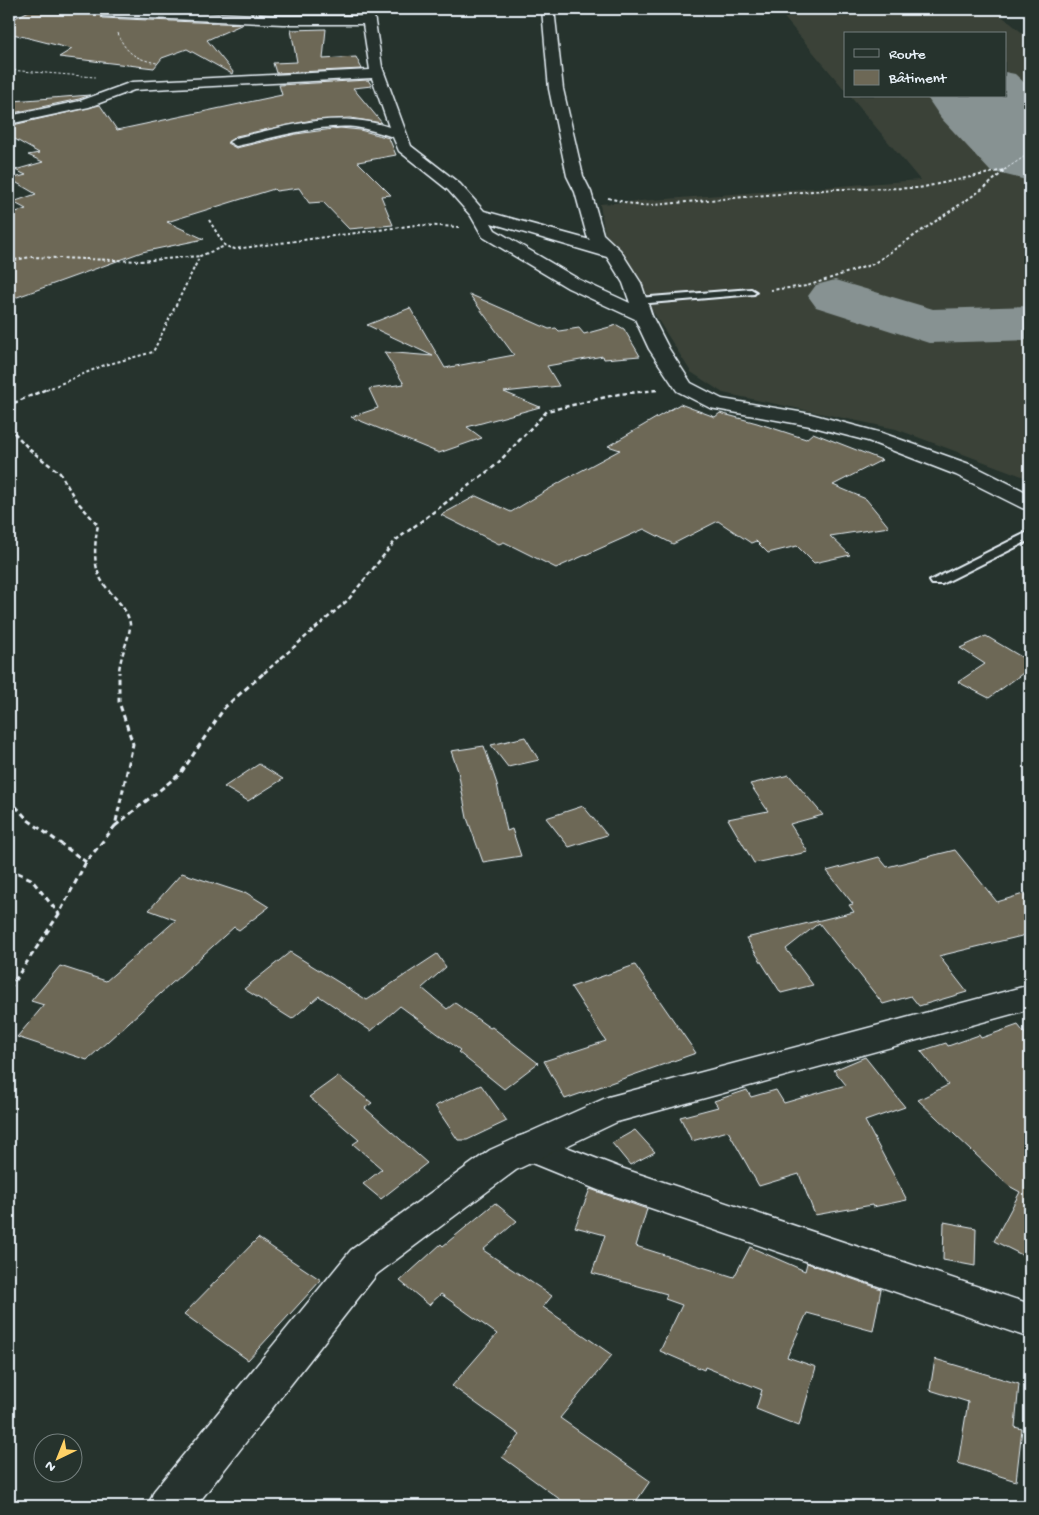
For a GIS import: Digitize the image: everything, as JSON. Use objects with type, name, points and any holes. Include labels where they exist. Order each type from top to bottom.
[{"type":"street","points":[[548,9],[556,89],[575,176],[584,192],[595,236],[614,254],[632,283],[640,308],[659,349],[684,387],[717,404],[811,420],[876,437],[964,470],[1030,503]]},
{"type":"street","points":[[106,13],[283,20],[368,14],[378,74],[404,148],[454,187],[478,214],[489,233],[574,284],[640,308]]},
{"type":"street","points":[[9,120],[97,101],[112,92],[143,85],[378,74]]},
{"type":"street","points":[[236,142],[331,124],[346,123],[374,126],[400,135]]},
{"type":"street","points":[[478,214],[549,232],[614,254]]},
{"type":"street","points":[[169,1506],[364,1262],[503,1160],[608,1111],[1030,997]]},
{"type":"street","points":[[530,1147],[611,1179],[1030,1321]]},
{"type":"lane","points":[[640,308],[750,292]]},
{"type":"lane","points":[[937,580],[1030,535]]},
{"type":"path","points":[[106,13],[118,32],[122,45],[133,58],[159,63]]},
{"type":"path","points":[[9,70],[106,78],[143,85]]},
{"type":"path","points":[[750,292],[807,286],[873,264],[987,186],[1004,170],[1030,153]]},
{"type":"path","points":[[584,192],[641,206],[836,189],[919,188],[1004,170]]},
{"type":"path","points":[[209,220],[225,246]]},
{"type":"path","points":[[9,261],[31,257],[140,261],[200,256],[225,246],[235,249],[416,225],[455,226],[489,233]]},
{"type":"path","points":[[9,409],[14,403],[71,378],[102,366],[153,352],[200,256]]},
{"type":"path","points":[[9,989],[59,914],[86,862],[115,826],[181,773],[225,707],[348,600],[396,540],[496,464],[547,410],[619,394],[684,387]]},
{"type":"path","points":[[9,427],[30,450],[60,473],[75,499],[98,525],[96,542],[99,574],[122,606],[130,625],[119,662],[119,702],[133,744],[115,826]]},
{"type":"path","points":[[9,799],[28,820],[86,862]]},
{"type":"path","points":[[9,869],[31,879],[59,914]]},
{"type":"shaded area","points":[[777,9],[993,9],[1030,39],[1030,479],[896,429],[723,393],[691,372],[605,236],[600,204],[920,180],[852,98],[1006,98],[1006,32],[844,32],[844,89]]},
{"type":"building","points":[[33,9],[103,9],[98,13],[102,18],[243,24],[207,40],[233,72],[232,74],[187,49],[162,58],[154,68],[59,57],[72,49],[9,33],[9,21]]},
{"type":"building","points":[[326,29],[323,59],[356,57],[362,69],[276,73],[273,63],[297,62],[291,30]]},
{"type":"building","points":[[368,80],[372,86],[353,88],[382,123],[350,118],[312,120],[236,136],[227,143],[236,148],[296,134],[340,128],[360,130],[389,138],[396,155],[358,162],[391,195],[381,196],[393,225],[349,229],[323,202],[309,203],[299,188],[276,191],[274,189],[167,222],[204,239],[142,252],[9,300],[9,214],[26,209],[13,202],[36,194],[10,179],[26,175],[15,170],[43,162],[28,155],[39,153],[13,138],[13,125],[100,105],[117,130],[282,95],[279,85]]},
{"type":"building","points":[[90,95],[79,99],[13,113],[13,101]]},
{"type":"building","points":[[469,294],[549,329],[556,328],[559,331],[579,328],[584,334],[617,325],[624,329],[640,356],[604,359],[603,356],[547,366],[559,386],[504,392],[540,407],[467,427],[482,438],[439,453],[351,417],[378,408],[369,389],[404,384],[384,352],[433,356],[367,325],[410,308],[445,368],[514,355]]},
{"type":"building","points":[[680,404],[715,417],[720,413],[806,439],[813,433],[882,460],[833,485],[866,499],[889,527],[830,536],[850,555],[814,563],[797,546],[768,553],[756,541],[751,543],[718,521],[673,544],[644,529],[556,568],[504,542],[499,544],[441,515],[476,496],[511,512],[564,480],[620,450],[608,446]]},
{"type":"building","points":[[986,636],[1030,662],[1030,668],[989,698],[958,682],[985,664],[960,648]]},
{"type":"building","points":[[525,737],[539,760],[508,767],[491,745]]},
{"type":"building","points":[[484,746],[497,784],[507,831],[512,829],[521,856],[483,862],[467,818],[458,771],[451,751]]},
{"type":"building","points":[[259,764],[283,779],[248,801],[224,787]]},
{"type":"building","points":[[789,775],[823,815],[790,824],[808,852],[754,863],[728,819],[768,811],[750,784]]},
{"type":"building","points":[[583,806],[607,835],[569,847],[546,818]]},
{"type":"building","points":[[955,850],[997,902],[1030,892],[1030,934],[939,956],[967,992],[919,1006],[911,996],[883,1004],[819,923],[786,949],[813,985],[781,993],[746,938],[854,912],[849,905],[853,904],[827,871],[879,857],[887,867]]},
{"type":"building","points":[[182,873],[243,893],[245,892],[269,907],[239,930],[234,927],[87,1060],[17,1037],[44,1005],[31,1001],[60,966],[106,981],[176,920],[149,910]]},
{"type":"building","points":[[290,952],[367,1000],[437,954],[446,967],[422,988],[447,1009],[455,1003],[490,1028],[492,1027],[538,1063],[504,1089],[458,1052],[460,1050],[400,1006],[371,1031],[319,996],[292,1019],[244,989]]},
{"type":"building","points":[[635,965],[696,1053],[565,1099],[544,1061],[606,1041],[571,987]]},
{"type":"building","points":[[1018,1025],[1030,1040],[1030,1259],[994,1241],[1020,1192],[1009,1186],[918,1100],[948,1085],[921,1051],[946,1043],[948,1046],[979,1035],[981,1038]]},
{"type":"building","points":[[865,1057],[905,1107],[865,1121],[907,1200],[815,1215],[799,1174],[759,1186],[728,1131],[692,1141],[680,1117],[718,1107],[714,1101],[747,1090],[751,1097],[776,1090],[784,1103],[846,1085],[834,1070]]},
{"type":"building","points":[[338,1076],[372,1103],[365,1108],[427,1163],[381,1199],[363,1184],[382,1169],[353,1144],[359,1140],[309,1097]]},
{"type":"building","points":[[481,1085],[507,1121],[467,1140],[458,1140],[435,1106]]},
{"type":"building","points":[[635,1130],[655,1152],[630,1165],[612,1143]]},
{"type":"building","points":[[590,1189],[647,1209],[636,1246],[734,1277],[750,1247],[805,1271],[807,1263],[881,1289],[873,1331],[807,1313],[787,1357],[816,1367],[799,1426],[756,1409],[762,1390],[705,1367],[704,1370],[660,1351],[682,1305],[665,1299],[667,1294],[592,1273],[605,1235],[575,1227]]},
{"type":"building","points":[[495,1203],[517,1221],[483,1250],[552,1296],[543,1307],[612,1355],[560,1418],[650,1481],[633,1506],[569,1506],[502,1457],[520,1435],[452,1386],[497,1334],[441,1294],[429,1305],[400,1281],[441,1244],[443,1246]]},
{"type":"building","points":[[944,1222],[976,1228],[975,1266],[943,1260]]},
{"type":"building","points":[[258,1238],[321,1280],[248,1360],[184,1314]]},
{"type":"building","points":[[935,1359],[1019,1384],[1015,1427],[1022,1429],[1016,1481],[958,1463],[968,1402],[930,1390]]},
{"type":"taxiway","points":[[835,296],[929,326],[1030,323]]},
{"type":"runway","points":[[980,98],[1030,147]]}]
